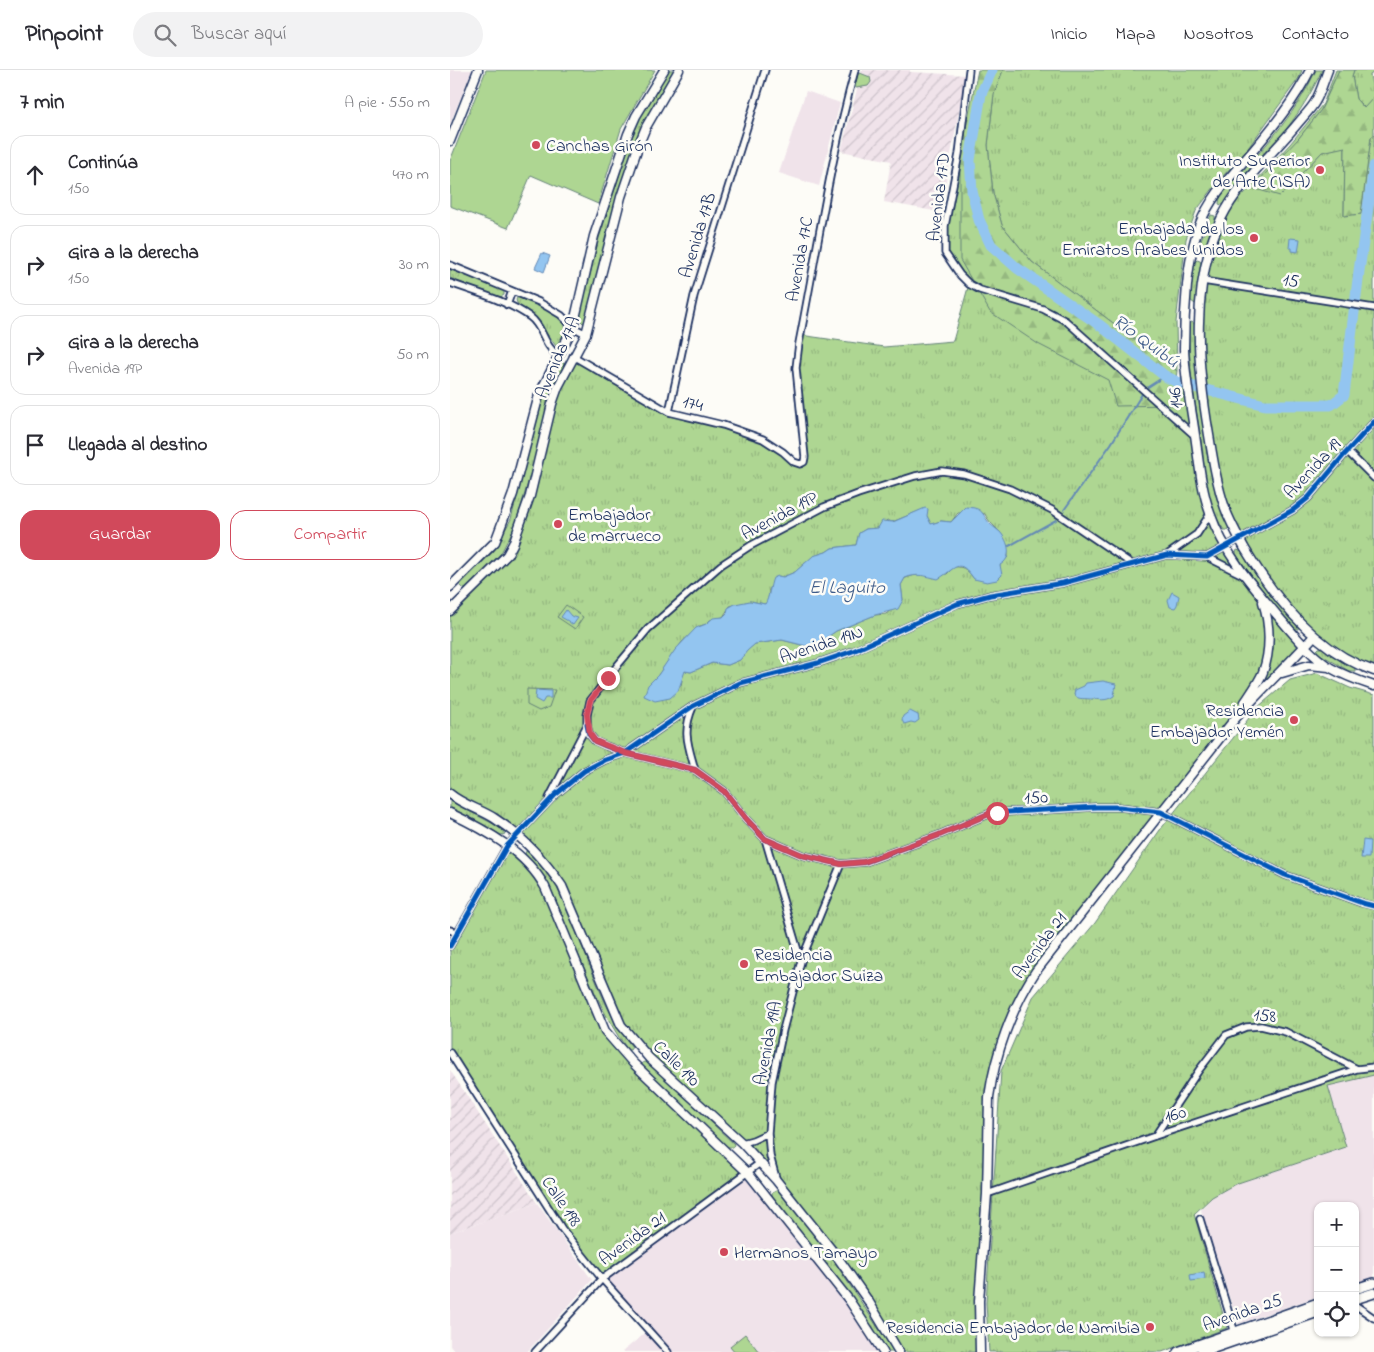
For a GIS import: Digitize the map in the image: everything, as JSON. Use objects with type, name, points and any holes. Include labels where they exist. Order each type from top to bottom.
[{"type":"main road","points":[[450,141],[478,70]]},
{"type":"main road","name":"Avenida 17A","points":[[450,588],[495,542],[514,494],[539,395],[573,327],[594,236],[628,134],[636,116],[664,70]]},
{"type":"main road","name":"Avenida 17A","points":[[450,611],[507,555],[514,544],[530,496],[552,404],[573,356],[586,334],[621,198],[638,144],[679,70]]},
{"type":"main road","name":"146","points":[[1310,70],[1302,87],[1289,106],[1223,184],[1208,207],[1191,252],[1185,314],[1184,351],[1199,469],[1210,514],[1226,547],[1262,598],[1305,647],[1329,667],[1374,686]]},
{"type":"main road","name":"146","points":[[1328,70],[1315,102],[1283,142],[1236,193],[1221,219],[1208,252],[1203,281],[1199,350],[1206,416],[1215,473],[1225,510],[1240,540],[1278,598],[1314,636],[1363,668],[1374,671]]},
{"type":"main road","points":[[545,381],[558,387]]},
{"type":"main road","points":[[450,588],[462,598]]},
{"type":"main road","points":[[1234,720],[1258,681],[1265,663],[1269,641],[1268,620],[1262,598]]},
{"type":"main road","name":"Avenida 21","points":[[980,1352],[979,1301],[987,1194],[989,1107],[992,1082],[999,1053],[1024,988],[1234,720],[1280,674],[1314,636]]},
{"type":"main road","points":[[1280,674],[1309,665],[1329,667]]},
{"type":"main road","points":[[1356,680],[1363,668]]},
{"type":"main road","name":"Calle 190","points":[[450,794],[459,801],[492,817],[517,835],[544,861],[562,886],[620,1025],[644,1052],[742,1143],[776,1180],[838,1258],[869,1302],[899,1352]]},
{"type":"main road","name":"Calle 190","points":[[450,813],[474,824],[507,846],[539,875],[606,1031],[633,1063],[748,1173],[764,1191],[788,1225],[849,1300],[883,1352]]},
{"type":"main road","points":[[633,1063],[644,1052]]},
{"type":"main road","points":[[729,1155],[742,1143]]},
{"type":"main road","points":[[764,1191],[776,1180]]},
{"type":"main road","points":[[1359,1288],[1374,1282]]},
{"type":"main road","points":[[1359,1298],[1374,1293]]},
{"type":"main road","name":"Avenida 25","points":[[1178,1352],[1314,1304]]},
{"type":"main road","name":"Avenida 25","points":[[1202,1352],[1314,1313]]},
{"type":"street","name":"Avenida 17B","points":[[669,412],[694,296],[765,70]]},
{"type":"street","name":"Avenida 17C","points":[[805,457],[796,368],[799,343],[826,195],[855,70]]},
{"type":"street","name":"Avenida 17D","points":[[969,70],[946,226],[946,253],[960,275],[969,284],[980,290],[1043,308],[1066,321],[1195,436]]},
{"type":"street","points":[[450,265],[539,302],[561,315],[573,327],[586,334]]},
{"type":"street","name":"15","points":[[1203,281],[1371,308]]},
{"type":"street","points":[[450,282],[507,305],[534,320],[552,352],[558,354]]},
{"type":"street","points":[[507,305],[512,291]]},
{"type":"street","name":"174","points":[[573,356],[669,412],[722,425],[763,439],[794,462],[800,464],[804,462],[805,457]]},
{"type":"street","name":"Avenida 19","points":[[1226,547],[1293,510],[1308,498],[1374,422]]},
{"type":"street","points":[[1347,451],[1374,478]]},
{"type":"street","name":"Avenida 19P","points":[[544,807],[587,725],[590,701],[648,629],[721,565],[750,546],[824,507],[915,476],[942,471],[964,474],[1010,489],[1052,510],[1132,564]]},
{"type":"street","points":[[1167,555],[1197,534],[1210,514]]},
{"type":"street","points":[[1183,544],[1189,556]]},
{"type":"street","points":[[1207,557],[1226,547]]},
{"type":"street","points":[[1132,564],[1167,555],[1207,557],[1246,576]]},
{"type":"street","name":"Avenida 19N","points":[[544,807],[569,782],[584,771],[605,760],[625,753],[693,706],[740,683],[818,663],[853,651],[957,604],[990,595],[1063,583],[1132,564]]},
{"type":"street","points":[[693,706],[686,725],[686,735],[695,770]]},
{"type":"street","name":"150","points":[[587,725],[595,741],[625,753],[695,770],[724,791],[765,839],[802,855],[841,864],[864,862],[939,835],[991,813],[1120,807],[1161,812],[1285,875],[1374,906]]},
{"type":"street","points":[[450,946],[507,846],[544,807]]},
{"type":"street","points":[[765,839],[801,961]]},
{"type":"street","name":"Avenida 19A","points":[[776,1180],[770,1156],[768,1132],[772,1082],[801,961],[841,864]]},
{"type":"street","points":[[450,930],[457,933]]},
{"type":"street","name":"158","points":[[1155,1136],[1199,1070],[1226,1035],[1246,1027],[1261,1026],[1286,1032],[1357,1069]]},
{"type":"street","name":"Calle 198","points":[[450,1053],[562,1229],[602,1279],[668,1352]]},
{"type":"street","name":"160","points":[[987,1194],[1357,1069],[1374,1067]]},
{"type":"street","points":[[742,1143],[753,1140],[768,1132]]},
{"type":"street","name":"Avenida 21","points":[[535,1352],[602,1279],[760,1163]]},
{"type":"street","points":[[1200,1219],[1235,1332]]},
{"type":"street","points":[[1359,1308],[1374,1318]]},
{"type":"shaded area","points":[[450,70],[472,70],[450,124]]},
{"type":"shaded area","points":[[862,70],[910,70],[910,72],[966,75],[940,212],[884,202],[891,161],[841,151]]},
{"type":"shaded area","points":[[806,91],[840,103],[819,186],[779,173]]},
{"type":"shaded area","points":[[450,1070],[537,1203],[450,1233]]},
{"type":"shaded area","points":[[1374,1075],[1374,1277],[1359,1282],[1359,1202],[1314,1202],[1314,1297],[1238,1324],[1201,1210],[1212,1197],[1235,1184],[1346,1147],[1328,1086]]},
{"type":"shaded area","name":"Hermanos Tamayo","points":[[748,1173],[849,1300],[883,1352],[622,1352],[649,1330],[602,1279]]},
{"type":"shaded area","points":[[537,1203],[592,1280],[527,1352],[455,1352],[450,1346],[450,1233]]},
{"type":"green space","name":"Canchas Girón","points":[[486,70],[655,70],[621,129],[598,204],[531,175],[508,228],[450,206],[450,161]]},
{"type":"green space","points":[[668,70],[675,70],[642,127],[614,211],[586,322],[583,323],[579,319],[599,238],[633,133],[637,122]]},
{"type":"green space","points":[[978,70],[1003,70],[994,94],[988,145],[993,193],[1002,225],[1032,262],[1177,371],[1173,405],[1116,406],[1108,380],[1038,344],[990,312],[960,260],[960,156]]},
{"type":"green space","points":[[1003,70],[1302,70],[1299,78],[1243,155],[1221,178],[1196,211],[1186,239],[1176,322],[1177,371],[1032,262],[1002,225],[993,193],[988,145],[994,94]]},
{"type":"green space","points":[[1316,70],[1322,70],[1314,87],[1295,117],[1226,201],[1222,205],[1219,204],[1221,196],[1226,189],[1260,152],[1291,113]]},
{"type":"green space","points":[[1336,70],[1339,70],[1321,110],[1299,138],[1280,196],[1322,152],[1345,146],[1344,215],[1361,214],[1371,137],[1374,135],[1374,671],[1336,652],[1278,598],[1240,540],[1215,473],[1199,350],[1209,252],[1236,193],[1243,195],[1290,144],[1323,104]]},
{"type":"green space","points":[[1339,70],[1354,70],[1352,76],[1356,99],[1364,108],[1374,97],[1374,135],[1371,137],[1361,214],[1344,216],[1345,147],[1322,152],[1280,196],[1252,188],[1299,138],[1321,110]]},
{"type":"green space","points":[[1354,70],[1374,70],[1370,75],[1374,97],[1365,108],[1356,99],[1352,76]]},
{"type":"green space","points":[[858,74],[870,77],[871,82],[868,86],[856,88]]},
{"type":"green space","name":"El Laguito","points":[[959,154],[976,218],[1175,385],[1189,389],[1199,469],[1226,547],[1305,647],[1255,697],[1024,988],[991,1082],[980,1352],[899,1352],[869,1302],[776,1180],[621,1025],[562,886],[517,835],[450,794],[450,611],[513,544],[552,404],[573,356],[669,412],[763,439],[794,462],[804,462],[796,368],[800,335],[884,347],[953,341],[969,284],[945,253],[945,226]],"holes":[[[919,511],[927,516],[931,524],[941,521],[951,522],[958,513],[985,514],[1002,535],[1008,557],[1000,565],[999,569],[974,579],[961,567],[954,567],[947,574],[919,574],[905,578],[901,585],[903,600],[886,614],[875,615],[836,631],[819,643],[806,646],[782,640],[755,644],[746,651],[740,660],[728,665],[712,663],[691,672],[685,671],[681,686],[648,685],[658,675],[682,642],[700,626],[710,620],[723,617],[730,606],[750,601],[765,604],[768,601],[769,590],[778,576],[783,577],[795,572],[814,556],[832,548],[856,545],[859,533],[866,529],[878,528],[887,520],[892,522]]]},
{"type":"green space","points":[[1211,215],[1215,216],[1215,221],[1207,244],[1203,246],[1200,242]]},
{"type":"green space","points":[[1197,260],[1202,265],[1198,302],[1195,304],[1190,300],[1194,263]]},
{"type":"green space","points":[[450,269],[504,291],[504,295],[499,298],[450,278]]},
{"type":"green space","points":[[518,296],[531,300],[554,312],[564,322],[565,330],[556,346],[535,318],[519,308],[516,300]]},
{"type":"green space","points":[[1191,322],[1196,324],[1195,356],[1207,453],[1216,496],[1229,527],[1227,530],[1224,530],[1217,519],[1206,483],[1190,366],[1189,325]]},
{"type":"green space","points":[[560,361],[564,365],[554,382],[551,379]]},
{"type":"green space","points":[[545,390],[550,390],[551,394],[516,524],[501,553],[468,588],[464,589],[460,585],[494,551],[511,519]]},
{"type":"green space","points":[[1237,550],[1243,552],[1271,595],[1299,625],[1298,629],[1288,621],[1266,594],[1238,557]]},
{"type":"green space","points":[[566,605],[583,617],[575,629],[557,617]]},
{"type":"green space","points":[[1323,648],[1355,668],[1355,671],[1349,671],[1318,653],[1317,650]]},
{"type":"green space","points":[[1317,673],[1350,688],[1374,695],[1374,1075],[1328,1086],[1346,1147],[1235,1184],[1212,1197],[1194,1214],[1227,1328],[1162,1352],[989,1352],[986,1303],[1001,1071],[1033,997],[1095,923],[1160,830],[1257,708],[1290,680]]},
{"type":"green space","points":[[527,689],[555,690],[549,707],[539,711],[527,705]]},
{"type":"green space","points":[[450,801],[501,828],[505,834],[501,835],[450,807]]},
{"type":"green space","points":[[507,846],[539,875],[605,1031],[748,1173],[602,1279],[562,1229],[450,1053],[450,946]]},
{"type":"green space","points":[[526,851],[530,851],[539,861],[560,894],[602,996],[619,1028],[632,1047],[630,1050],[628,1050],[619,1037],[603,1010],[548,883],[525,855]]},
{"type":"green space","points":[[647,1061],[734,1144],[733,1147],[727,1147],[642,1065],[642,1063]]},
{"type":"green space","points":[[778,1190],[828,1252],[894,1352],[887,1352],[829,1267],[772,1196],[772,1193]]},
{"type":"green space","points":[[745,1334],[759,1352],[735,1352],[730,1346]]},
{"type":"water","points":[[1290,238],[1300,239],[1298,252],[1292,251],[1292,248],[1289,248]]},
{"type":"water","points":[[542,253],[550,256],[544,272],[535,268]]},
{"type":"water","name":"El Laguito","points":[[966,507],[979,510],[1006,540],[1008,554],[1007,558],[1000,565],[1002,575],[997,580],[987,582],[974,579],[969,572],[960,566],[938,579],[909,576],[905,578],[901,585],[903,600],[898,609],[875,615],[836,631],[819,643],[806,646],[782,640],[755,644],[740,660],[728,665],[712,663],[691,672],[685,671],[678,691],[670,698],[655,701],[644,696],[648,685],[658,675],[675,650],[696,628],[706,624],[713,618],[723,617],[727,613],[728,608],[735,604],[750,601],[765,604],[773,578],[783,577],[795,572],[813,556],[832,548],[856,545],[859,533],[866,529],[878,528],[882,521],[893,522],[925,508],[928,509],[927,516],[931,524],[941,521],[951,522]]},
{"type":"water","points":[[1172,592],[1179,596],[1175,608],[1170,607],[1168,600]]},
{"type":"water","points":[[566,610],[571,616],[578,618],[573,625],[561,617]]},
{"type":"water","points":[[1103,681],[1116,684],[1114,696],[1102,700],[1077,698],[1074,695],[1075,690],[1086,683]]},
{"type":"water","points":[[536,690],[551,691],[551,698],[545,698],[542,703],[535,699]]},
{"type":"water","points":[[910,711],[918,715],[919,720],[915,723],[904,724],[903,716]]},
{"type":"water","points":[[1363,840],[1370,841],[1369,858],[1361,858]]},
{"type":"water","points":[[1204,1272],[1205,1279],[1191,1281],[1190,1275]]},
{"type":"waterway","name":"Río Quibú","points":[[992,70],[981,94],[970,160],[972,191],[979,220],[991,245],[1017,268],[1101,326],[1165,376],[1179,383],[1265,405],[1331,405],[1344,395],[1374,166]]},
{"type":"waterway","points":[[1148,387],[1165,376]]},
{"type":"waterway","points":[[1064,510],[1111,444],[1142,394]]},
{"type":"waterway","points":[[1009,546],[1056,520]]},
{"type":"cycle path","points":[[450,946],[507,846],[555,795],[584,771],[605,760],[625,753],[693,706],[740,683],[818,663],[853,651],[957,604],[990,595],[1063,583],[1167,555],[1207,557],[1293,510],[1308,498],[1374,422]]},
{"type":"cycle path","points":[[587,725],[589,734],[595,741],[606,746],[625,753],[695,770],[724,791],[765,839],[802,855],[841,864],[865,862],[939,835],[991,813],[1119,807],[1161,812],[1285,875],[1374,906]]},
{"type":"place","name":"Canchas Girón","points":[[536,145]]},
{"type":"place","name":"Instituto Superior de Arte (ISA)","points":[[1320,170]]},
{"type":"place","name":"Embajada de los Emiratos Arabes Unidos","points":[[1254,238]]},
{"type":"place","name":"Embajador de marrueco","points":[[558,524]]},
{"type":"place","name":"Residencia Embajador Yemén","points":[[1294,720]]},
{"type":"place","name":"Residencia Embajador Suiza","points":[[744,964]]},
{"type":"place","name":"Hermanos Tamayo","points":[[724,1252]]},
{"type":"place","name":"Residencia Embajador de Namibia","points":[[1150,1327]]},
{"type":"route","points":[[608,678],[590,701],[587,715],[587,725],[595,741],[625,753],[695,770],[724,791],[761,836],[802,855],[841,864],[864,862],[939,835],[991,813],[997,813]]}]
